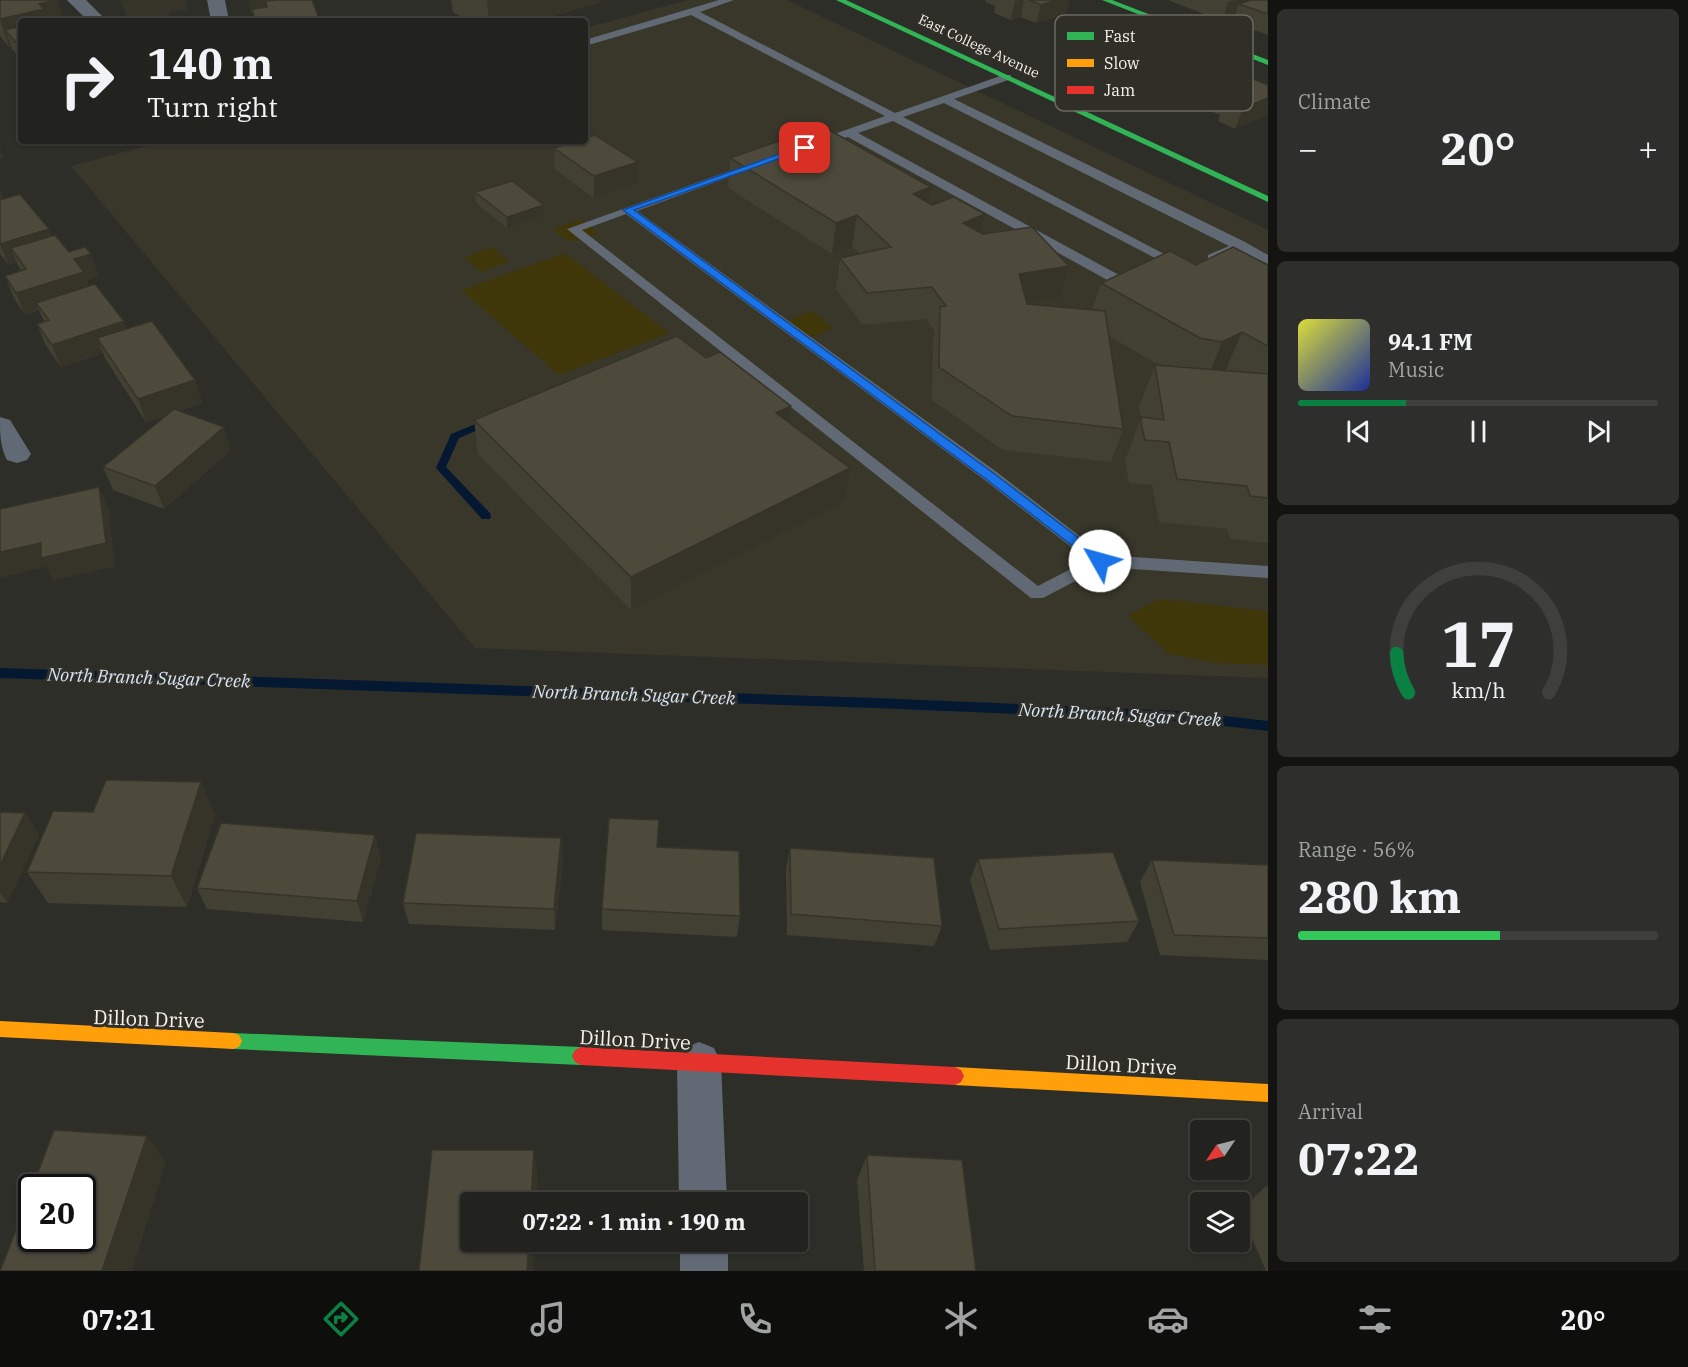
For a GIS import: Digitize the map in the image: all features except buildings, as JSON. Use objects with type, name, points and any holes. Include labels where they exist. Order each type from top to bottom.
[{"type":"street","points":[[76,0],[95,18]]},
{"type":"street","points":[[216,0],[219,18]]},
{"type":"street","name":"East College Avenue","points":[[840,0],[1055,99]]},
{"type":"street","points":[[1106,0],[1145,15]]},
{"type":"street","points":[[1253,57],[1268,63]]},
{"type":"street","name":"East College Avenue","points":[[1080,111],[1268,199]]},
{"type":"street","points":[[0,426],[17,454]]},
{"type":"street","name":"Dillon Drive","points":[[0,1029],[79,1035],[501,1052],[1268,1094]]},
{"type":"street","points":[[699,1063],[703,1192]]},
{"type":"street","points":[[704,1252],[704,1271]]},
{"type":"lane","points":[[588,42],[729,0]]},
{"type":"lane","points":[[691,10],[1192,268]]},
{"type":"lane","points":[[805,148],[1007,77]]},
{"type":"lane","points":[[945,99],[1241,244],[1268,260]]},
{"type":"lane","points":[[849,133],[1116,279],[1150,281]]},
{"type":"lane","points":[[761,163],[573,228],[1038,594],[1100,561],[1268,572]]},
{"type":"lane","points":[[627,210],[992,477],[1100,561]]},
{"type":"lane","points":[[1170,278],[1241,244]]},
{"type":"shaded area","points":[[688,0],[787,0],[1268,230],[1268,678],[475,648],[71,166],[154,144],[588,144],[588,27]]},
{"type":"shaded area","points":[[581,219],[598,234],[569,242],[553,229]]},
{"type":"shaded area","points":[[493,247],[509,262],[481,272],[464,257]]},
{"type":"shaded area","points":[[565,253],[669,333],[559,375],[461,290]]},
{"type":"shaded area","points":[[812,311],[834,328],[807,339],[785,322]]},
{"type":"shaded area","points":[[1159,599],[1268,611],[1268,665],[1216,663],[1169,654],[1128,616]]},
{"type":"waterway","points":[[486,516],[441,468],[455,436],[488,422]]},
{"type":"waterway","name":"North Branch Sugar Creek","points":[[0,673],[875,703],[1181,716],[1268,726]]},
{"type":"traffic: fast","points":[[840,0],[1055,100]]},
{"type":"traffic: fast","points":[[1106,0],[1145,15]]},
{"type":"traffic: fast","points":[[1253,57],[1268,63]]},
{"type":"traffic: fast","points":[[1079,111],[1268,199]]},
{"type":"traffic: fast","points":[[233,1041],[581,1056]]},
{"type":"traffic: slow","points":[[0,1029],[233,1041]]},
{"type":"traffic: slow","points":[[955,1076],[1268,1093]]},
{"type":"traffic: jam","points":[[581,1056],[955,1076]]},
{"type":"route","points":[[805,148],[627,210],[992,477],[1100,561]]}]
